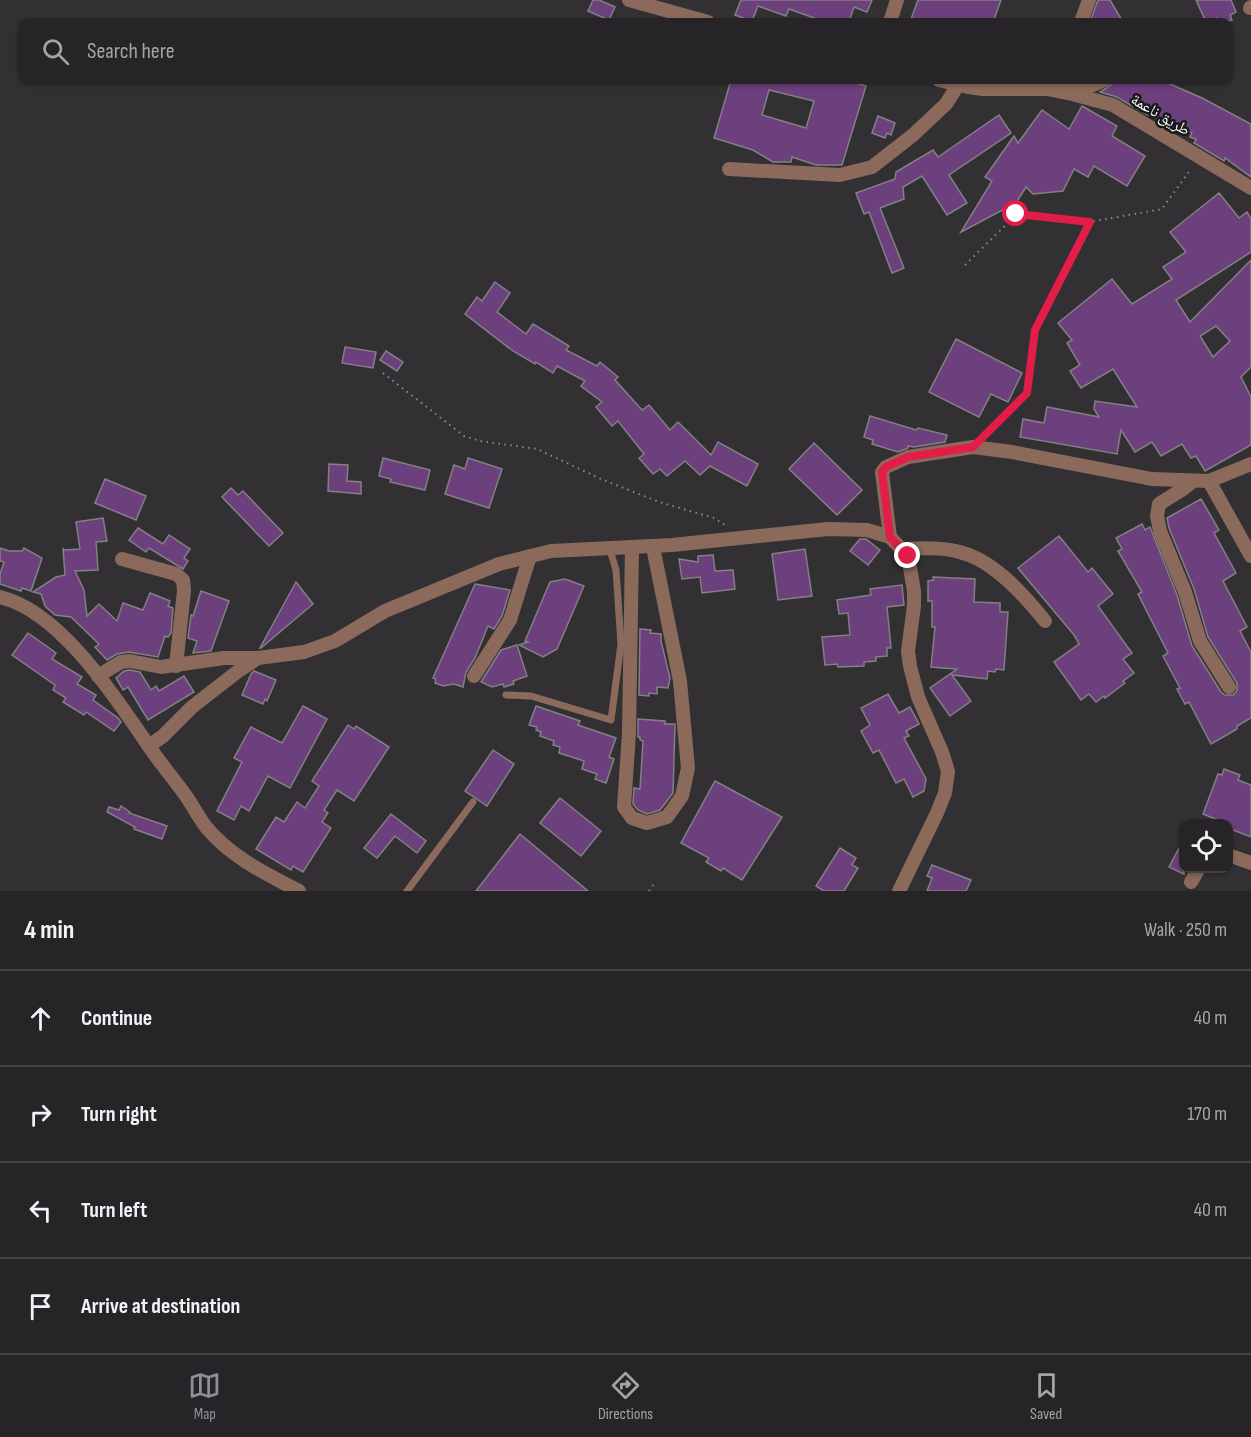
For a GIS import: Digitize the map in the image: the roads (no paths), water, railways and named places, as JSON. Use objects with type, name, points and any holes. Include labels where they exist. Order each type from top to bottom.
[{"type":"street","points":[[629,0],[694,18]]},
{"type":"street","points":[[891,18],[897,0]]},
{"type":"street","points":[[1083,18],[1089,0]]},
{"type":"street","name":"طريق ناعمة","points":[[954,84],[983,89],[1047,89],[1062,84],[1113,105],[1251,189]]},
{"type":"street","points":[[1062,84],[1081,89],[1094,84]]},
{"type":"street","points":[[729,170],[840,175],[872,167],[913,135],[946,104],[958,85]]},
{"type":"street","points":[[890,537],[882,475],[884,469],[908,457],[973,447],[1012,452],[1125,475],[1193,481],[1209,481],[1251,464]]},
{"type":"street","points":[[1193,481],[1159,504],[1158,524],[1185,592],[1200,641],[1229,687]]},
{"type":"street","points":[[1209,481],[1251,556]]},
{"type":"street","points":[[98,676],[121,662],[138,661],[161,667],[224,658],[258,658],[304,652],[335,641],[394,607],[499,564],[552,551],[653,547],[839,529],[867,530],[890,537],[908,556],[914,591],[908,651],[910,666],[918,697],[948,771],[945,793],[937,813],[899,891]]},
{"type":"street","points":[[632,548],[629,733],[624,807],[632,818],[647,823],[667,817],[682,796],[688,768],[680,681],[653,547]]},
{"type":"street","points":[[903,549],[966,553],[994,571],[1026,597],[1045,621]]},
{"type":"street","points":[[474,676],[510,620],[530,556]]},
{"type":"street","points":[[122,559],[176,574],[183,580],[184,591],[176,666]]},
{"type":"street","points":[[0,597],[28,609],[59,632],[98,676],[174,778],[205,826],[230,851],[261,872],[299,891]]},
{"type":"street","points":[[149,746],[163,736],[192,707],[258,658]]},
{"type":"street","points":[[1233,857],[1251,863]]},
{"type":"street","points":[[1191,882],[1196,873]]},
{"type":"lane","points":[[506,695],[531,696],[611,720],[621,644],[616,570],[610,550]]},
{"type":"lane","points":[[407,891],[473,802]]}]
